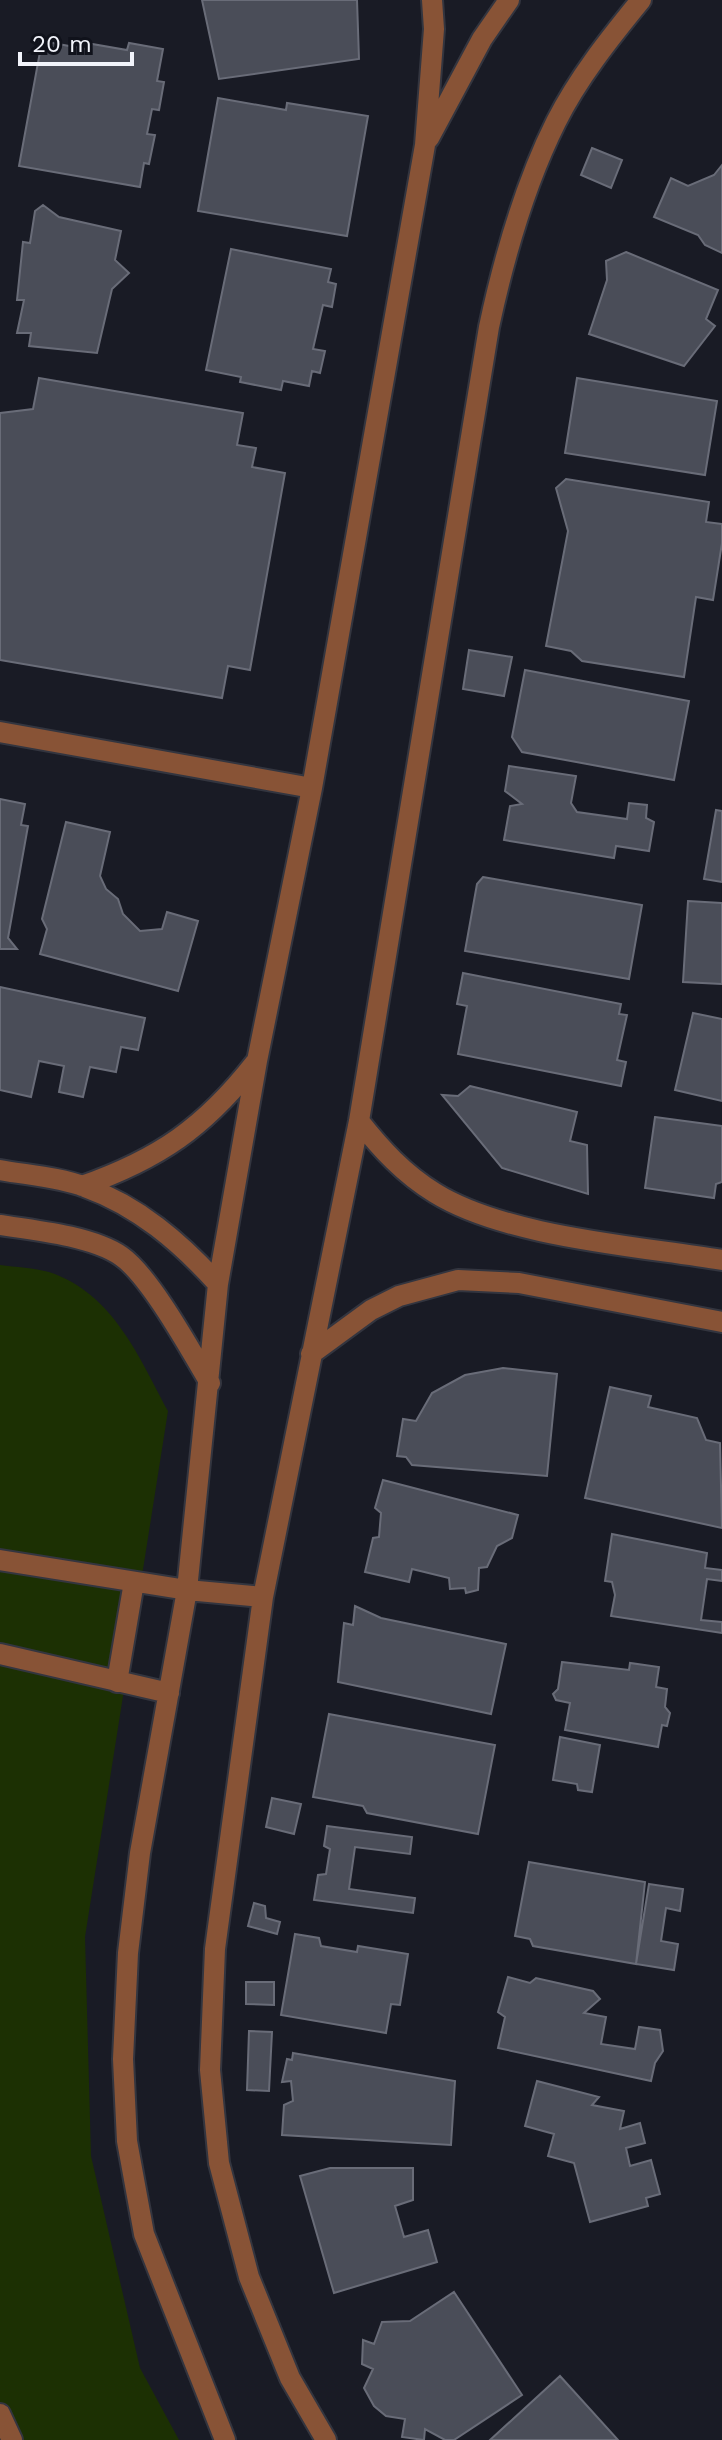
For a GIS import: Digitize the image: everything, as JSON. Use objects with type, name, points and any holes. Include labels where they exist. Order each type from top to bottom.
[{"type":"street","points":[[225,2440],[144,2234],[127,2141],[123,2059],[128,1953],[140,1853],[187,1590],[218,1284],[257,1061],[312,788],[425,145],[434,29],[432,0]]},
{"type":"street","points":[[425,145],[482,39],[509,0]]},
{"type":"street","points":[[326,2440],[290,2378],[249,2277],[219,2163],[210,2070],[215,1949],[263,1597],[359,1121],[489,327],[501,273],[525,197],[557,121],[604,46],[641,0]]},
{"type":"street","points":[[0,732],[312,788]]},
{"type":"street","points":[[82,1186],[124,1171],[187,1134],[230,1095],[257,1061]]},
{"type":"street","points":[[359,1121],[407,1173],[466,1209],[534,1229],[722,1260]]},
{"type":"street","points":[[0,1170],[82,1186],[121,1203],[157,1225],[189,1252],[218,1284]]},
{"type":"street","points":[[0,1225],[60,1233],[121,1256],[168,1314],[210,1383]]},
{"type":"street","points":[[311,1354],[371,1310],[399,1296],[458,1280],[519,1283],[722,1322]]},
{"type":"street","points":[[0,1560],[187,1590],[263,1597]]},
{"type":"street","points":[[117,1682],[134,1582]]},
{"type":"street","points":[[0,1654],[169,1693]]},
{"type":"street","points":[[0,2414],[12,2440]]},
{"type":"green space","points":[[0,1265],[49,1272],[91,1295],[122,1329],[168,1411],[85,1937],[91,2156],[140,2368],[179,2440],[0,2440]]},
{"type":"building","points":[[202,0],[357,0],[359,59],[219,79]]},
{"type":"building","points":[[42,41],[91,50],[92,44],[127,50],[129,43],[163,49],[157,81],[164,82],[159,110],[152,109],[147,134],[155,135],[149,164],[144,163],[140,187],[19,166]]},
{"type":"building","points":[[218,98],[286,110],[287,103],[368,116],[347,236],[198,211]]},
{"type":"building","points":[[592,148],[622,160],[611,188],[581,175]]},
{"type":"building","points":[[722,165],[722,253],[705,245],[698,235],[654,217],[671,178],[688,186],[714,175]]},
{"type":"building","points":[[43,205],[59,217],[121,231],[115,260],[129,273],[112,289],[97,353],[29,346],[31,333],[17,333],[24,300],[17,300],[23,242],[30,243],[35,211]]},
{"type":"building","points":[[231,249],[331,269],[328,282],[336,284],[332,307],[323,305],[313,349],[325,351],[320,373],[312,371],[309,386],[283,381],[281,390],[240,382],[241,377],[206,370]]},
{"type":"building","points":[[626,252],[718,290],[706,319],[715,326],[684,366],[589,334],[607,280],[606,261]]},
{"type":"building","points":[[39,378],[243,413],[237,445],[256,448],[252,467],[285,473],[250,670],[228,666],[222,698],[0,660],[0,413],[33,409]]},
{"type":"building","points":[[577,378],[717,401],[705,475],[565,453]]},
{"type":"building","points":[[566,479],[709,502],[706,522],[722,524],[722,543],[713,600],[696,597],[684,677],[582,661],[571,651],[546,646],[568,531],[556,488]]},
{"type":"building","points":[[469,650],[512,657],[504,696],[463,689]]},
{"type":"building","points":[[525,670],[689,701],[674,780],[522,752],[512,737]]},
{"type":"building","points":[[509,766],[576,776],[571,803],[577,812],[627,819],[629,803],[647,805],[646,818],[654,822],[649,851],[616,846],[614,858],[504,840],[510,806],[522,804],[505,791]]},
{"type":"building","points":[[0,799],[25,804],[21,825],[28,826],[8,938],[17,949],[0,949]]},
{"type":"building","points":[[716,810],[722,811],[722,882],[704,879]]},
{"type":"building","points":[[66,822],[110,832],[100,876],[106,889],[118,899],[123,914],[140,931],[162,929],[167,912],[198,921],[178,991],[40,954],[47,929],[42,919]]},
{"type":"building","points":[[483,877],[642,905],[629,979],[465,951],[477,884]]},
{"type":"building","points":[[688,901],[722,903],[722,984],[683,982]]},
{"type":"building","points":[[463,973],[621,1004],[619,1014],[627,1015],[617,1060],[626,1062],[621,1086],[458,1054],[467,1006],[457,1004]]},
{"type":"building","points":[[0,987],[145,1018],[138,1050],[121,1047],[116,1072],[90,1067],[83,1097],[59,1092],[64,1066],[39,1061],[31,1097],[0,1090]]},
{"type":"building","points":[[693,1013],[722,1019],[722,1101],[675,1090]]},
{"type":"building","points":[[470,1086],[577,1112],[570,1141],[587,1145],[588,1194],[502,1168],[442,1095],[458,1096]]},
{"type":"building","points":[[655,1117],[722,1126],[722,1182],[716,1184],[714,1198],[645,1188]]},
{"type":"building","points":[[503,1368],[557,1374],[547,1476],[412,1465],[406,1457],[397,1456],[403,1419],[416,1421],[432,1393],[465,1375]]},
{"type":"building","points":[[610,1387],[651,1396],[648,1407],[697,1418],[706,1440],[720,1443],[722,1528],[585,1498]]},
{"type":"building","points":[[383,1480],[518,1515],[512,1538],[497,1546],[487,1567],[479,1568],[478,1590],[466,1593],[465,1588],[450,1589],[449,1578],[412,1569],[409,1582],[365,1572],[373,1538],[379,1537],[381,1513],[375,1508]]},
{"type":"building","points":[[612,1534],[707,1553],[705,1568],[722,1570],[722,1581],[707,1579],[701,1620],[722,1622],[722,1633],[611,1616],[615,1595],[612,1582],[605,1581]]},
{"type":"building","points":[[355,1606],[381,1618],[506,1644],[491,1714],[338,1682],[344,1623],[353,1625]]},
{"type":"building","points":[[562,1662],[629,1670],[630,1663],[659,1667],[656,1687],[667,1689],[665,1707],[670,1713],[667,1726],[662,1725],[658,1747],[565,1730],[570,1703],[556,1700],[553,1694],[558,1689]]},
{"type":"building","points":[[329,1714],[495,1745],[478,1834],[367,1813],[363,1806],[313,1797]]},
{"type":"building","points":[[560,1737],[600,1745],[592,1792],[578,1790],[577,1784],[553,1780]]},
{"type":"building","points":[[272,1798],[301,1804],[294,1834],[266,1827]]},
{"type":"building","points":[[327,1826],[412,1837],[410,1854],[355,1847],[349,1889],[415,1898],[413,1913],[314,1900],[318,1875],[326,1874],[330,1849],[324,1846]]},
{"type":"building","points":[[529,1862],[645,1882],[636,1964],[533,1946],[530,1939],[515,1936]]},
{"type":"building","points":[[649,1884],[683,1889],[680,1911],[666,1908],[661,1941],[678,1944],[674,1970],[636,1964]]},
{"type":"building","points":[[254,1903],[265,1906],[266,1918],[280,1922],[277,1934],[248,1926]]},
{"type":"building","points":[[295,1934],[319,1938],[321,1946],[357,1952],[358,1946],[408,1954],[400,2005],[391,2004],[386,2033],[281,2015]]},
{"type":"building","points":[[508,1977],[530,1983],[536,1978],[593,1991],[600,1999],[584,2013],[606,2017],[601,2044],[635,2049],[639,2027],[660,2030],[663,2051],[655,2063],[651,2081],[498,2048],[505,2017],[498,2012]]},
{"type":"building","points":[[246,1982],[274,1982],[274,2005],[246,2004]]},
{"type":"building","points":[[249,2031],[272,2032],[269,2091],[247,2090]]},
{"type":"building","points":[[293,2053],[455,2081],[451,2145],[282,2135],[284,2105],[293,2101],[291,2081],[282,2082],[287,2059],[292,2060]]},
{"type":"building","points":[[537,2081],[599,2097],[592,2105],[624,2111],[620,2129],[640,2123],[645,2143],[626,2148],[630,2166],[651,2160],[660,2194],[646,2198],[648,2206],[590,2222],[574,2163],[548,2156],[554,2134],[525,2126]]},
{"type":"building","points":[[330,2168],[413,2168],[413,2200],[395,2206],[404,2237],[428,2230],[437,2262],[334,2293],[300,2176]]},
{"type":"building","points":[[454,2292],[522,2395],[454,2440],[445,2440],[425,2429],[424,2440],[402,2437],[405,2419],[386,2416],[374,2406],[364,2388],[373,2369],[362,2364],[363,2340],[374,2344],[382,2322],[410,2321]]},
{"type":"building","points":[[560,2376],[618,2440],[490,2440]]}]
